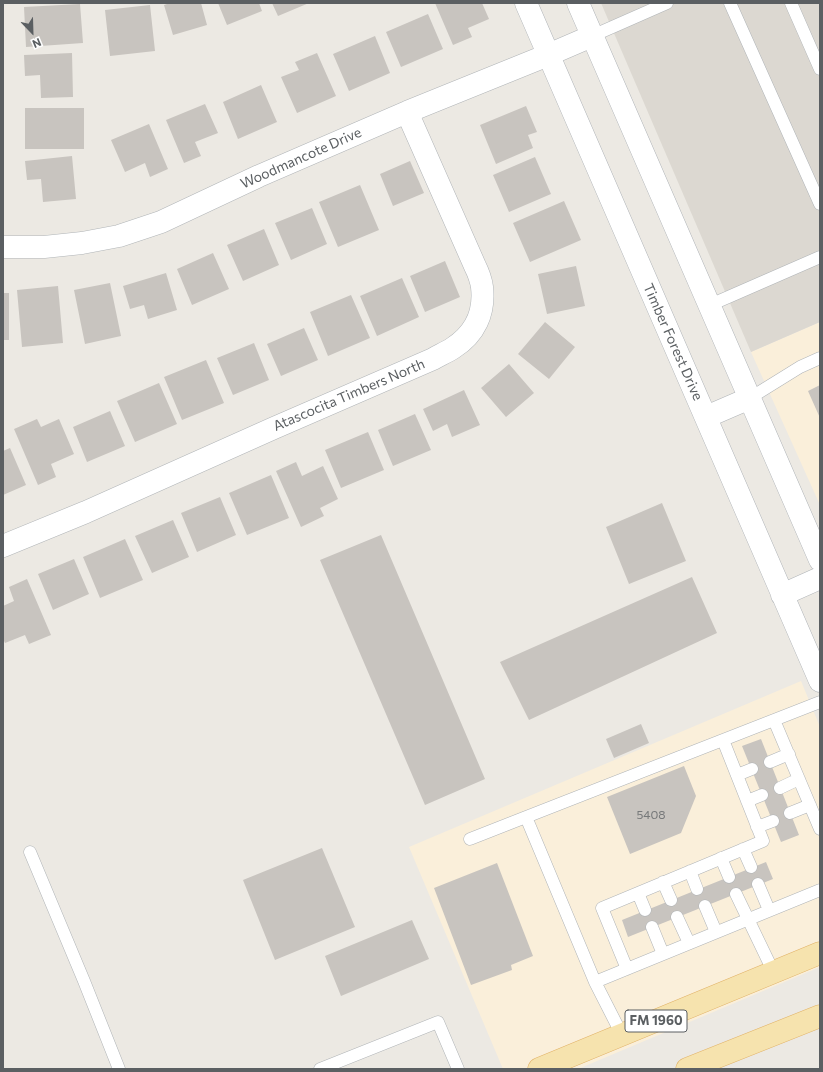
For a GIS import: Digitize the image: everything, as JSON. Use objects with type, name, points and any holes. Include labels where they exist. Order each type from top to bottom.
[{"type":"main road","name":"Timber Forest Drive","points":[[526,3],[820,681]]},
{"type":"main road","points":[[578,3],[820,560]]},
{"type":"main road","name":"Woodmancote Drive","points":[[3,247],[44,247],[82,243],[119,236],[161,222],[259,176],[406,112],[592,36]]},
{"type":"main road","name":"Atascocita Timbers North","points":[[3,546],[86,512],[433,359],[454,348],[468,336],[478,321],[483,304],[482,285],[476,266],[406,112]]},
{"type":"main road","points":[[706,417],[750,398]]},
{"type":"main road","points":[[782,595],[820,578]]},
{"type":"main road","name":"FM 1960","points":[[539,1069],[820,953]]},
{"type":"main road","points":[[697,1067],[820,1016]]},
{"type":"lane","points":[[592,36],[666,3]]},
{"type":"lane","points":[[730,3],[820,204]]},
{"type":"lane","points":[[791,3],[820,69]]},
{"type":"lane","points":[[710,305],[820,257]]},
{"type":"lane","points":[[750,398],[800,367],[820,358]]},
{"type":"lane","points":[[470,839],[820,702]]},
{"type":"lane","points":[[774,720],[820,829]]},
{"type":"lane","points":[[627,969],[602,908],[763,841],[723,740]]},
{"type":"lane","points":[[770,762],[789,754]]},
{"type":"lane","points":[[737,775],[752,769]]},
{"type":"lane","points":[[780,788],[799,779]]},
{"type":"lane","points":[[747,801],[762,795]]},
{"type":"lane","points":[[790,813],[810,805]]},
{"type":"lane","points":[[526,817],[595,982],[622,1035]]},
{"type":"lane","points":[[757,827],[772,821]]},
{"type":"lane","points":[[743,849],[752,868]]},
{"type":"lane","points":[[30,852],[119,1069]]},
{"type":"lane","points":[[721,858],[729,877]]},
{"type":"lane","points":[[690,871],[697,889]]},
{"type":"lane","points":[[663,882],[671,900]]},
{"type":"lane","points":[[758,884],[769,910]]},
{"type":"lane","points":[[595,982],[820,890]]},
{"type":"lane","points":[[638,893],[645,910]]},
{"type":"lane","points":[[736,894],[774,973]]},
{"type":"lane","points":[[705,906],[716,932]]},
{"type":"lane","points":[[677,917],[688,943]]},
{"type":"lane","points":[[652,927],[663,954]]},
{"type":"lane","points":[[320,1069],[438,1022],[458,1069]]},
{"type":"shaded area","points":[[601,3],[820,3],[820,322],[751,352]]},
{"type":"shaded area","points":[[820,322],[820,505],[751,352]]},
{"type":"shaded area","points":[[801,681],[820,727],[820,967],[578,1069],[503,1069],[409,847]]},
{"type":"building","points":[[170,3],[201,3],[207,25],[173,35],[164,5]]},
{"type":"building","points":[[218,3],[259,3],[262,11],[227,25]]},
{"type":"building","points":[[272,3],[309,3],[278,16]]},
{"type":"building","points":[[435,3],[482,3],[489,19],[468,28],[472,37],[453,45]]},
{"type":"building","points":[[80,4],[83,43],[26,47],[24,7]]},
{"type":"building","points":[[150,5],[155,51],[110,56],[105,10]]},
{"type":"building","points":[[428,14],[443,49],[401,67],[386,32]]},
{"type":"building","points":[[375,36],[390,73],[349,91],[333,54]]},
{"type":"building","points":[[72,53],[73,97],[41,98],[40,75],[25,76],[24,55]]},
{"type":"building","points":[[317,53],[336,96],[297,113],[281,77],[299,70],[295,62]]},
{"type":"building","points":[[261,85],[277,122],[238,139],[223,102]]},
{"type":"building","points":[[205,104],[218,133],[195,142],[201,156],[184,163],[166,120]]},
{"type":"building","points":[[526,106],[537,132],[528,135],[533,148],[496,164],[480,125]]},
{"type":"building","points":[[25,108],[84,108],[84,149],[25,149]]},
{"type":"building","points":[[149,124],[168,169],[150,177],[145,163],[125,172],[111,140]]},
{"type":"building","points":[[72,156],[76,199],[43,202],[41,179],[27,180],[25,161]]},
{"type":"building","points":[[535,157],[551,194],[509,212],[493,175]]},
{"type":"building","points":[[410,161],[424,193],[393,206],[380,174]]},
{"type":"building","points":[[360,185],[379,230],[338,247],[319,202]]},
{"type":"building","points":[[564,201],[581,240],[530,262],[513,223]]},
{"type":"building","points":[[312,208],[327,244],[291,260],[275,223]]},
{"type":"building","points":[[264,229],[279,265],[243,281],[227,245]]},
{"type":"building","points":[[213,253],[229,289],[192,305],[177,269]]},
{"type":"building","points":[[445,261],[460,297],[425,312],[410,276]]},
{"type":"building","points":[[576,266],[585,306],[547,314],[538,274]]},
{"type":"building","points":[[166,273],[177,310],[148,319],[144,305],[130,309],[123,286]]},
{"type":"building","points":[[402,278],[419,317],[377,336],[360,296]]},
{"type":"building","points":[[110,283],[121,336],[85,344],[74,290]]},
{"type":"building","points":[[58,286],[63,343],[22,347],[17,290]]},
{"type":"building","points":[[3,293],[9,293],[9,340],[3,340]]},
{"type":"building","points":[[351,295],[370,338],[328,356],[310,312]]},
{"type":"building","points":[[545,322],[575,347],[549,379],[518,354]]},
{"type":"building","points":[[304,328],[318,360],[281,376],[267,344]]},
{"type":"building","points":[[254,343],[269,380],[233,395],[217,358]]},
{"type":"building","points":[[206,360],[224,403],[182,420],[164,377]]},
{"type":"building","points":[[509,364],[534,393],[506,417],[481,388]]},
{"type":"building","points":[[159,383],[177,424],[135,442],[117,401]]},
{"type":"building","points":[[820,385],[820,418],[808,391]]},
{"type":"building","points":[[464,390],[480,425],[452,437],[447,424],[433,431],[423,409]]},
{"type":"building","points":[[110,411],[125,446],[87,462],[73,427]]},
{"type":"building","points":[[415,414],[431,450],[393,466],[378,430]]},
{"type":"building","points":[[37,419],[41,427],[59,419],[74,454],[51,464],[56,477],[38,485],[14,429]]},
{"type":"building","points":[[368,432],[384,470],[341,488],[325,450]]},
{"type":"building","points":[[10,448],[26,485],[3,495],[3,451]]},
{"type":"building","points":[[296,462],[302,476],[323,466],[338,499],[320,508],[324,516],[301,527],[276,471]]},
{"type":"building","points":[[271,475],[289,518],[247,535],[229,493]]},
{"type":"building","points":[[220,497],[236,535],[197,552],[181,513]]},
{"type":"building","points":[[662,503],[686,561],[629,584],[606,527]]},
{"type":"building","points":[[173,520],[189,557],[152,573],[135,536]]},
{"type":"building","points":[[381,535],[485,779],[425,805],[320,560]]},
{"type":"building","points":[[125,539],[143,580],[100,598],[83,557]]},
{"type":"building","points":[[74,559],[89,594],[53,610],[38,574]]},
{"type":"building","points":[[692,577],[717,633],[529,720],[500,662]]},
{"type":"building","points":[[27,579],[51,635],[29,644],[25,635],[5,643],[3,639],[3,606],[14,601],[9,587]]},
{"type":"building","points":[[641,724],[649,743],[614,758],[606,739]]},
{"type":"building","points":[[761,739],[799,835],[781,842],[742,746]]},
{"type":"building","points":[[684,766],[696,796],[681,833],[630,854],[607,797]]},
{"type":"building","points":[[322,848],[355,927],[275,960],[243,880]]},
{"type":"building","points":[[766,862],[773,879],[628,937],[622,920]]},
{"type":"building","points":[[497,863],[533,956],[511,965],[512,970],[471,985],[434,888]]},
{"type":"building","points":[[412,920],[429,959],[341,996],[325,956]]}]
